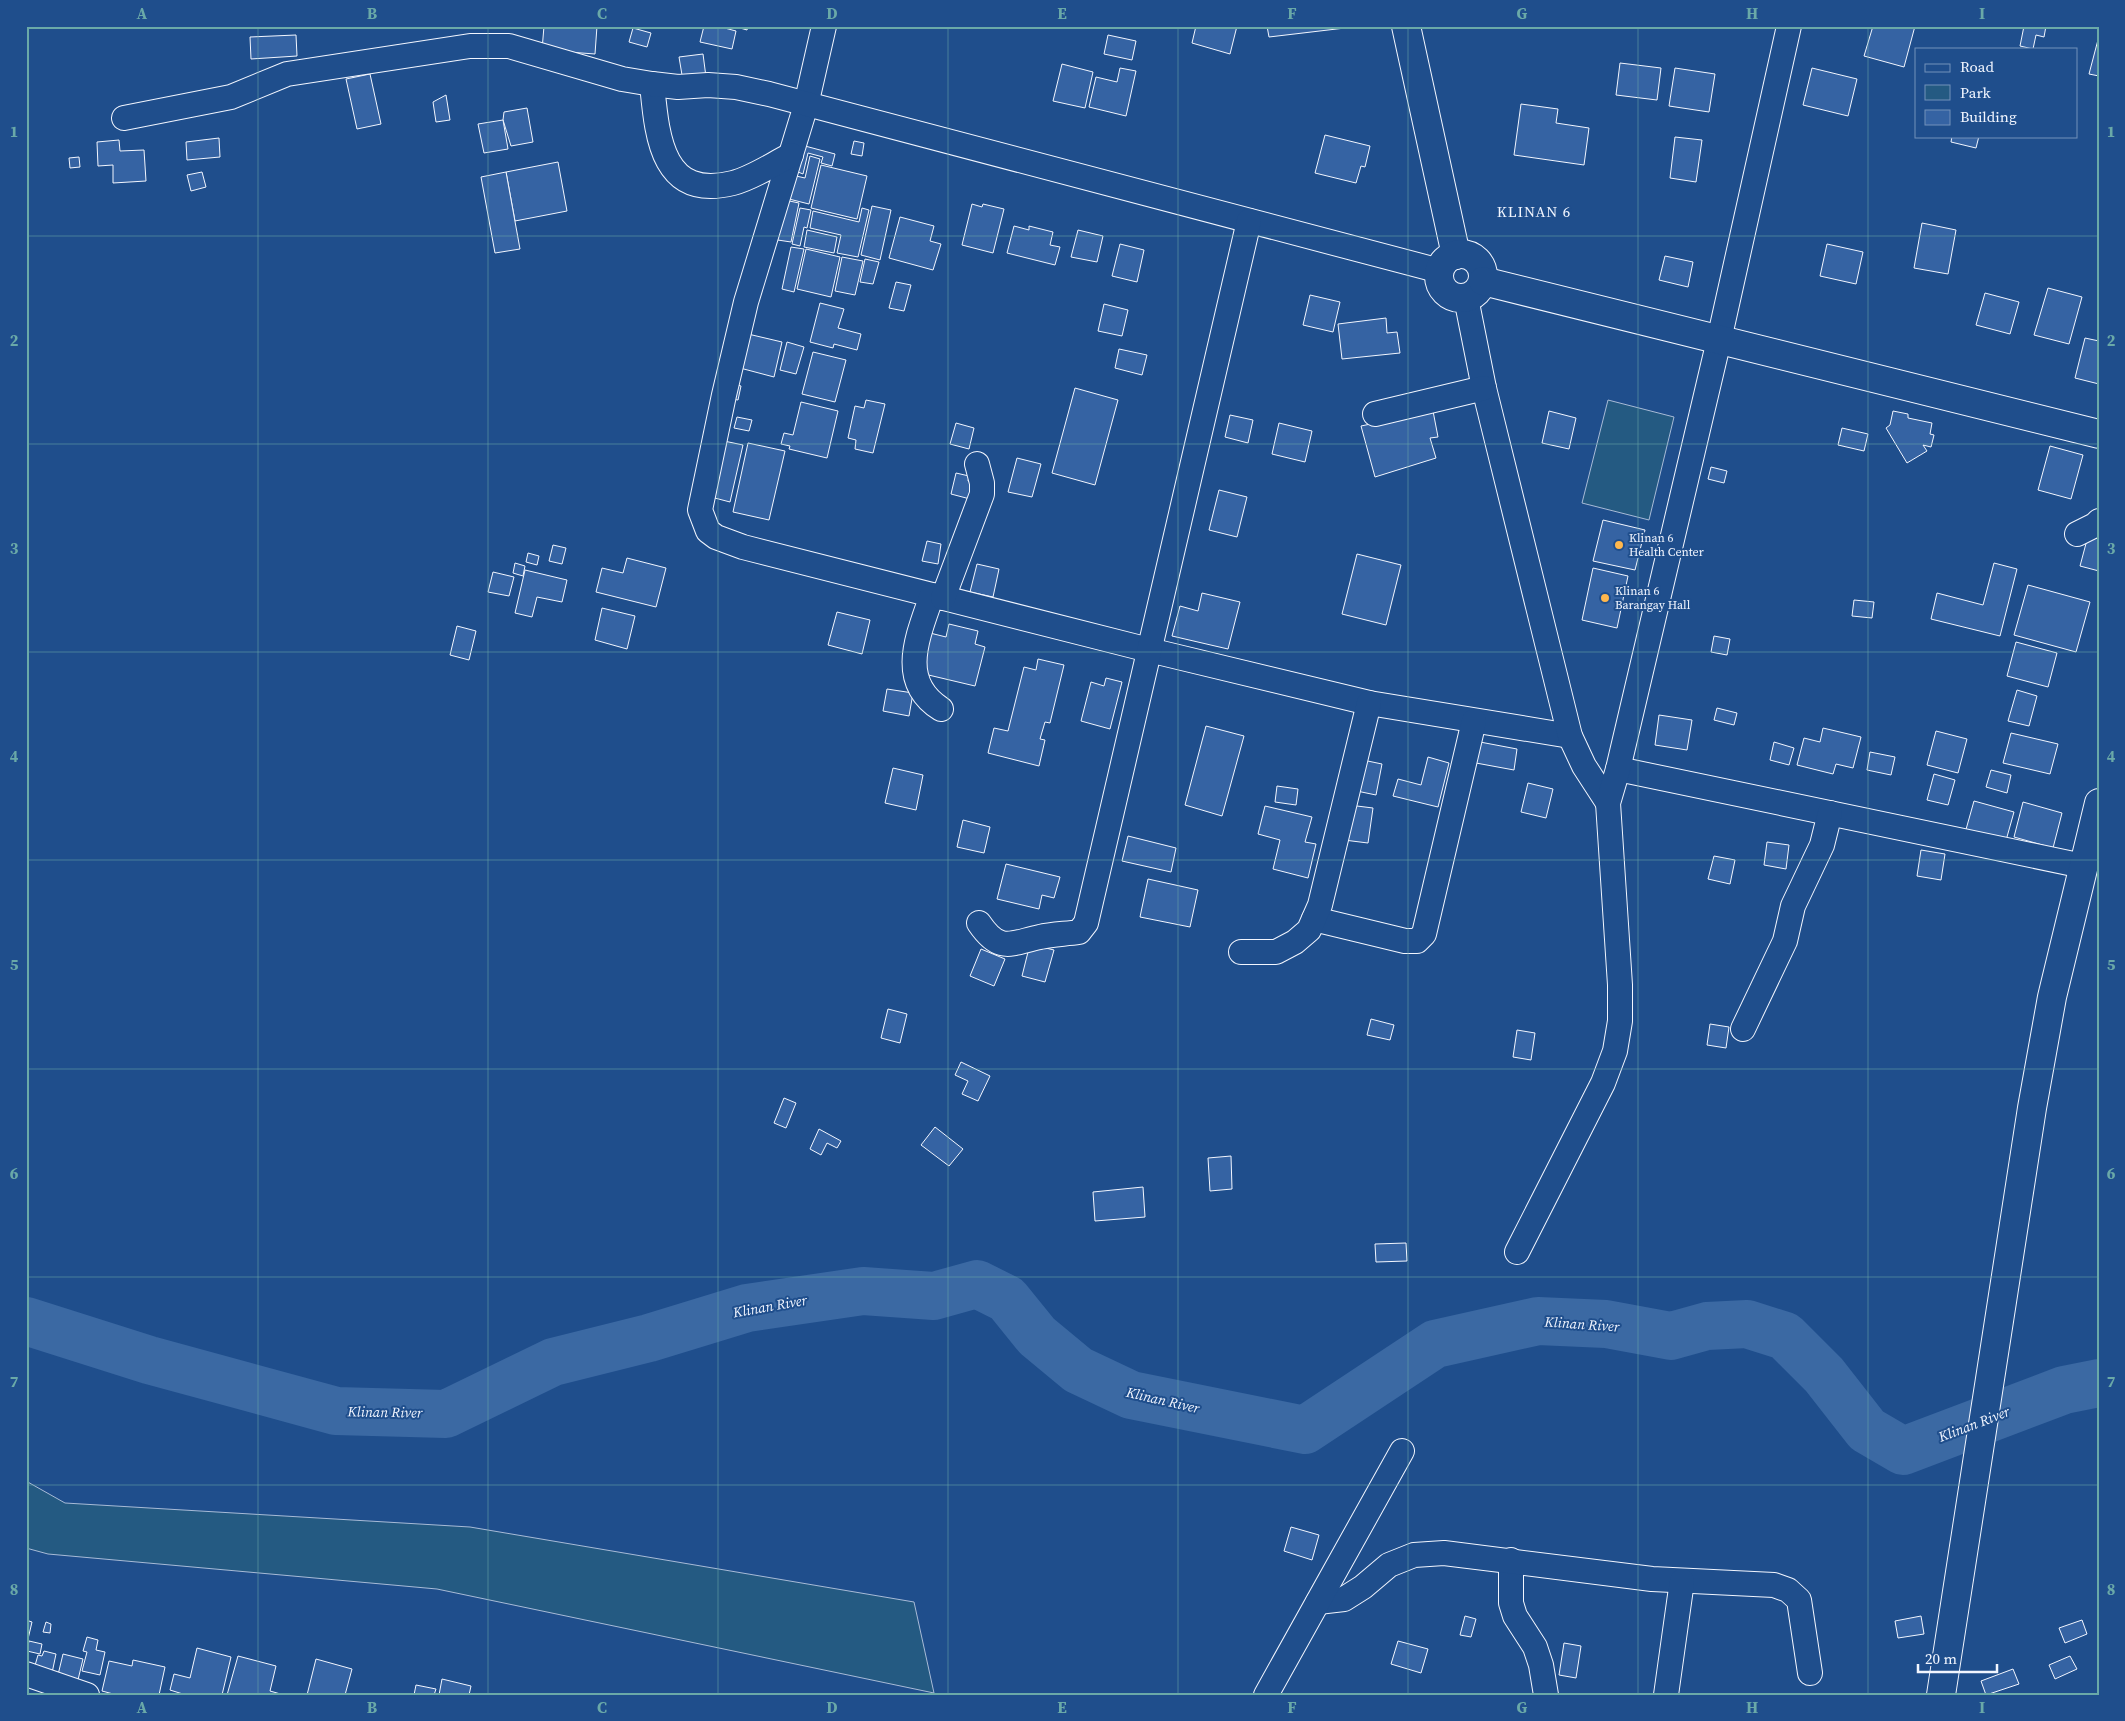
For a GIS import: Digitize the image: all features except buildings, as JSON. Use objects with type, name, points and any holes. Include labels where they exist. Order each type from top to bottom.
[{"type":"street","points":[[824,26],[806,104],[746,302],[724,395],[700,510],[708,531],[716,537],[743,547],[1149,650],[1369,703],[1570,736]]},
{"type":"street","points":[[124,118],[231,97],[287,74],[470,46],[509,46],[622,79],[678,86],[708,85],[736,87],[1250,221],[1448,263],[1464,254],[1477,260],[1483,274],[1474,290],[1458,298],[1445,291],[1441,285],[1448,263],[1406,26]]},
{"type":"street","points":[[1517,1252],[1604,1083],[1615,1051],[1620,1021],[1620,985],[1608,803],[1618,769],[1720,340],[1789,26]]},
{"type":"street","points":[[652,84],[660,142],[666,159],[684,179],[695,184],[733,183],[791,155]]},
{"type":"street","points":[[979,923],[986,934],[998,942],[1012,945],[1040,936],[1079,932],[1086,923],[1250,221]]},
{"type":"street","points":[[1474,290],[1720,340],[2099,434]]},
{"type":"street","points":[[1474,290],[1484,388],[1570,736],[1584,766],[1608,803]]},
{"type":"street","points":[[1376,414],[1484,388]]},
{"type":"street","points":[[941,709],[928,701],[919,690],[914,671],[924,620],[938,597],[982,494],[982,483],[977,464]]},
{"type":"street","points":[[2077,534],[2099,521]]},
{"type":"street","points":[[1241,952],[1276,952],[1295,942],[1309,930],[1320,905],[1369,703]]},
{"type":"street","points":[[1314,919],[1405,941],[1417,941],[1424,934],[1474,721]]},
{"type":"street","points":[[1618,769],[1830,813],[2090,857]]},
{"type":"street","points":[[1941,1695],[2010,1242],[2052,997],[2090,857],[2099,803]]},
{"type":"street","points":[[1743,1029],[1785,941],[1792,906],[1822,845],[1830,813]]},
{"type":"street","points":[[1266,1695],[1402,1451]]},
{"type":"street","points":[[1318,1602],[1344,1599],[1364,1587],[1389,1565],[1414,1555],[1444,1553],[1682,1581],[1774,1585],[1788,1590],[1799,1600],[1810,1673]]},
{"type":"street","points":[[1511,1560],[1511,1603],[1515,1616],[1535,1647],[1541,1665],[1546,1695]]},
{"type":"street","points":[[1666,1695],[1682,1581]]},
{"type":"street","points":[[26,1674],[87,1695]]},
{"type":"green space","points":[[1608,400],[1674,417],[1649,520],[1582,503]]},
{"type":"green space","points":[[26,1481],[65,1503],[470,1527],[914,1602],[934,1693],[437,1589],[48,1554],[26,1548]]},
{"type":"waterway","name":"Klinan River","points":[[26,1321],[149,1360],[336,1411],[446,1414],[553,1362],[649,1338],[747,1308],[863,1291],[934,1296],[977,1284],[1007,1299],[1037,1336],[1078,1370],[1131,1395],[1305,1430],[1435,1344],[1538,1321],[1606,1324],[1671,1336],[1707,1326],[1747,1324],[1785,1336],[1824,1375],[1867,1430],[1903,1451],[2064,1390],[2099,1383]]},
{"type":"place","name":"Klinan 6 Health Center","points":[[1619,545]]},
{"type":"place","name":"Klinan 6 Barangay Hall","points":[[1605,598]]},
{"type":"district","name":"KLINAN 6","points":[[1534,211]]}]
